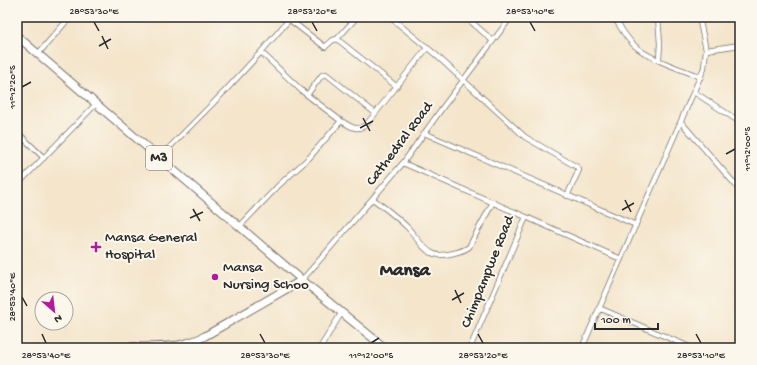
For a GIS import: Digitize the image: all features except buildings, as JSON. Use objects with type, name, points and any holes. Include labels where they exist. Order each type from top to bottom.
[{"type":"main road","name":"M3","points":[[17,36],[302,280],[385,348]]},
{"type":"main road","points":[[100,348],[161,347],[179,345],[205,336],[302,280]]},
{"type":"street","points":[[38,54],[70,17]]},
{"type":"street","points":[[159,158],[225,91],[287,22],[290,20],[324,47],[333,40],[337,39],[357,17]]},
{"type":"street","points":[[390,17],[427,48],[525,137],[577,167],[578,170],[567,196]]},
{"type":"street","points":[[466,17],[493,41]]},
{"type":"street","name":"Cathedral Road","points":[[302,280],[373,200],[403,163],[511,17]]},
{"type":"street","points":[[614,17],[627,38],[634,46],[645,54],[701,77]]},
{"type":"street","points":[[658,17],[660,44],[659,59]]},
{"type":"street","points":[[582,348],[701,77],[704,68],[706,50],[699,17]]},
{"type":"street","points":[[337,39],[396,86]]},
{"type":"street","points":[[706,50],[740,45]]},
{"type":"street","points":[[260,52],[307,95],[341,121],[356,129],[359,129],[366,125],[427,48]]},
{"type":"street","points":[[307,95],[322,75],[326,74],[375,113]]},
{"type":"street","points":[[694,92],[740,122]]},
{"type":"street","points":[[17,185],[96,104]]},
{"type":"street","points":[[240,226],[279,185],[309,158],[341,121]]},
{"type":"street","points":[[681,122],[740,190]]},
{"type":"street","points":[[17,132],[44,158]]},
{"type":"street","points":[[424,133],[636,225]]},
{"type":"street","name":"Chimpampwe Road","points":[[403,163],[526,217],[470,348]]},
{"type":"street","points":[[373,200],[408,228],[432,253],[439,255],[464,250],[469,247],[493,202]]},
{"type":"street","points":[[526,217],[621,259]]},
{"type":"street","points":[[600,308],[692,348]]},
{"type":"street","points":[[320,348],[342,312]]},
{"type":"place","name":"Mansa General Hospital","points":[[96,247]]},
{"type":"place","name":"Mansa Nursing Schoo","points":[[215,277]]},
{"type":"district","name":"Mansa","points":[[405,271]]}]
